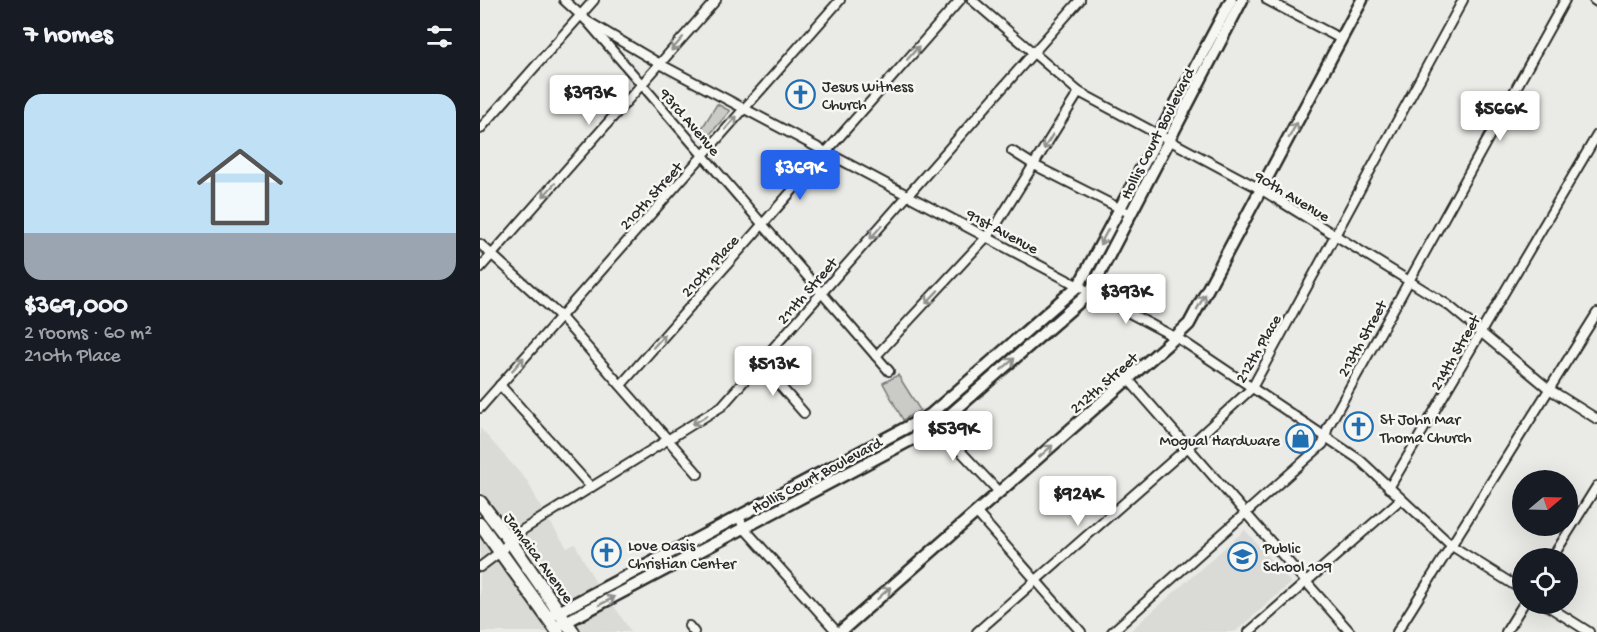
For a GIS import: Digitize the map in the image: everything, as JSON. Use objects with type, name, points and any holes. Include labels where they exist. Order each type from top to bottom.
[{"type":"main road","name":"Hollis Court Boulevard","points":[[1216,39],[1231,0]]},
{"type":"main road","name":"Hollis Court Boulevard","points":[[560,624],[937,426],[1090,292],[1170,142],[1192,85],[1216,39],[1242,0]]},
{"type":"main road","name":"212th Street","points":[[839,632],[1176,338],[1189,324],[1362,0]]},
{"type":"main road","name":"Hollis Court Boulevard","points":[[560,624],[643,566],[930,415],[1079,285],[1158,135],[1192,85]]},
{"type":"main road","points":[[1033,325],[1041,335]]},
{"type":"main road","points":[[981,371],[990,380]]},
{"type":"main road","points":[[869,447],[877,459]]},
{"type":"main road","points":[[806,480],[813,493]]},
{"type":"main road","name":"Jamaica Avenue","points":[[480,502],[510,541],[560,624]]},
{"type":"main road","name":"Jamaica Avenue","points":[[480,524],[500,552],[560,624]]},
{"type":"main road","points":[[692,540],[699,552]]},
{"type":"main road","points":[[643,566],[651,578]]},
{"type":"street","name":"93rd Avenue","points":[[564,0],[587,21],[889,371]]},
{"type":"street","points":[[480,129],[594,0]]},
{"type":"street","points":[[480,268],[716,0]]},
{"type":"street","name":"210th Street","points":[[480,408],[840,0]]},
{"type":"street","name":"210th Place","points":[[621,385],[960,0]]},
{"type":"street","name":"90th Avenue","points":[[972,0],[1079,92],[1262,190],[1448,305],[1549,389],[1597,419]]},
{"type":"street","name":"211th Street","points":[[480,567],[500,552],[521,530],[722,406],[1080,0]]},
{"type":"street","points":[[1267,0],[1341,39]]},
{"type":"street","name":"212th Place","points":[[977,632],[1252,388],[1463,0]]},
{"type":"street","name":"213th Street","points":[[1112,632],[1319,449],[1328,428],[1408,281],[1565,0]]},
{"type":"street","name":"91st Avenue","points":[[587,21],[660,64],[1176,338],[1360,460],[1389,488]]},
{"type":"street","points":[[876,356],[987,237],[1079,92]]},
{"type":"street","name":"214th Street","points":[[1389,488],[1597,135]]},
{"type":"street","points":[[1012,151],[1034,165],[1131,214]]},
{"type":"street","points":[[480,244],[560,316],[698,474]]},
{"type":"street","points":[[1397,632],[1597,313]]},
{"type":"street","points":[[760,363],[804,413]]},
{"type":"street","points":[[1128,379],[1350,632]]},
{"type":"street","points":[[500,385],[591,487]]},
{"type":"street","points":[[930,415],[937,426],[999,492]]},
{"type":"street","points":[[1558,548],[1597,486]]},
{"type":"street","points":[[1389,488],[1452,546],[1512,584]]},
{"type":"street","points":[[1249,632],[1401,499]]},
{"type":"street","points":[[976,512],[1081,632]]},
{"type":"street","points":[[739,517],[744,528],[839,632]]},
{"type":"street","points":[[1506,632],[1517,614]]},
{"type":"street","points":[[1560,614],[1589,632]]},
{"type":"shaded area","points":[[717,104],[730,111],[705,140],[699,133]]},
{"type":"shaded area","points":[[898,375],[920,410],[903,420],[883,383]]},
{"type":"shaded area","points":[[480,428],[528,482],[542,510],[567,548],[575,544],[597,585],[562,603],[480,490]]},
{"type":"shaded area","name":"Public School 109","points":[[1245,530],[1291,583],[1235,632],[1129,632]]},
{"type":"shaded area","points":[[480,531],[551,632],[480,632]]},
{"type":"shaded area","points":[[610,600],[631,632],[581,632],[574,621]]},
{"type":"place","name":"Jesus Witness Church","points":[[801,94]]},
{"type":"place","name":"St John Mar Thoma Church","points":[[1359,427]]},
{"type":"place","name":"Mogual Hardware","points":[[1301,439]]},
{"type":"place","name":"Love Oasis Christian Center","points":[[607,553]]},
{"type":"place","name":"Public School 109","points":[[1242,556]]}]
